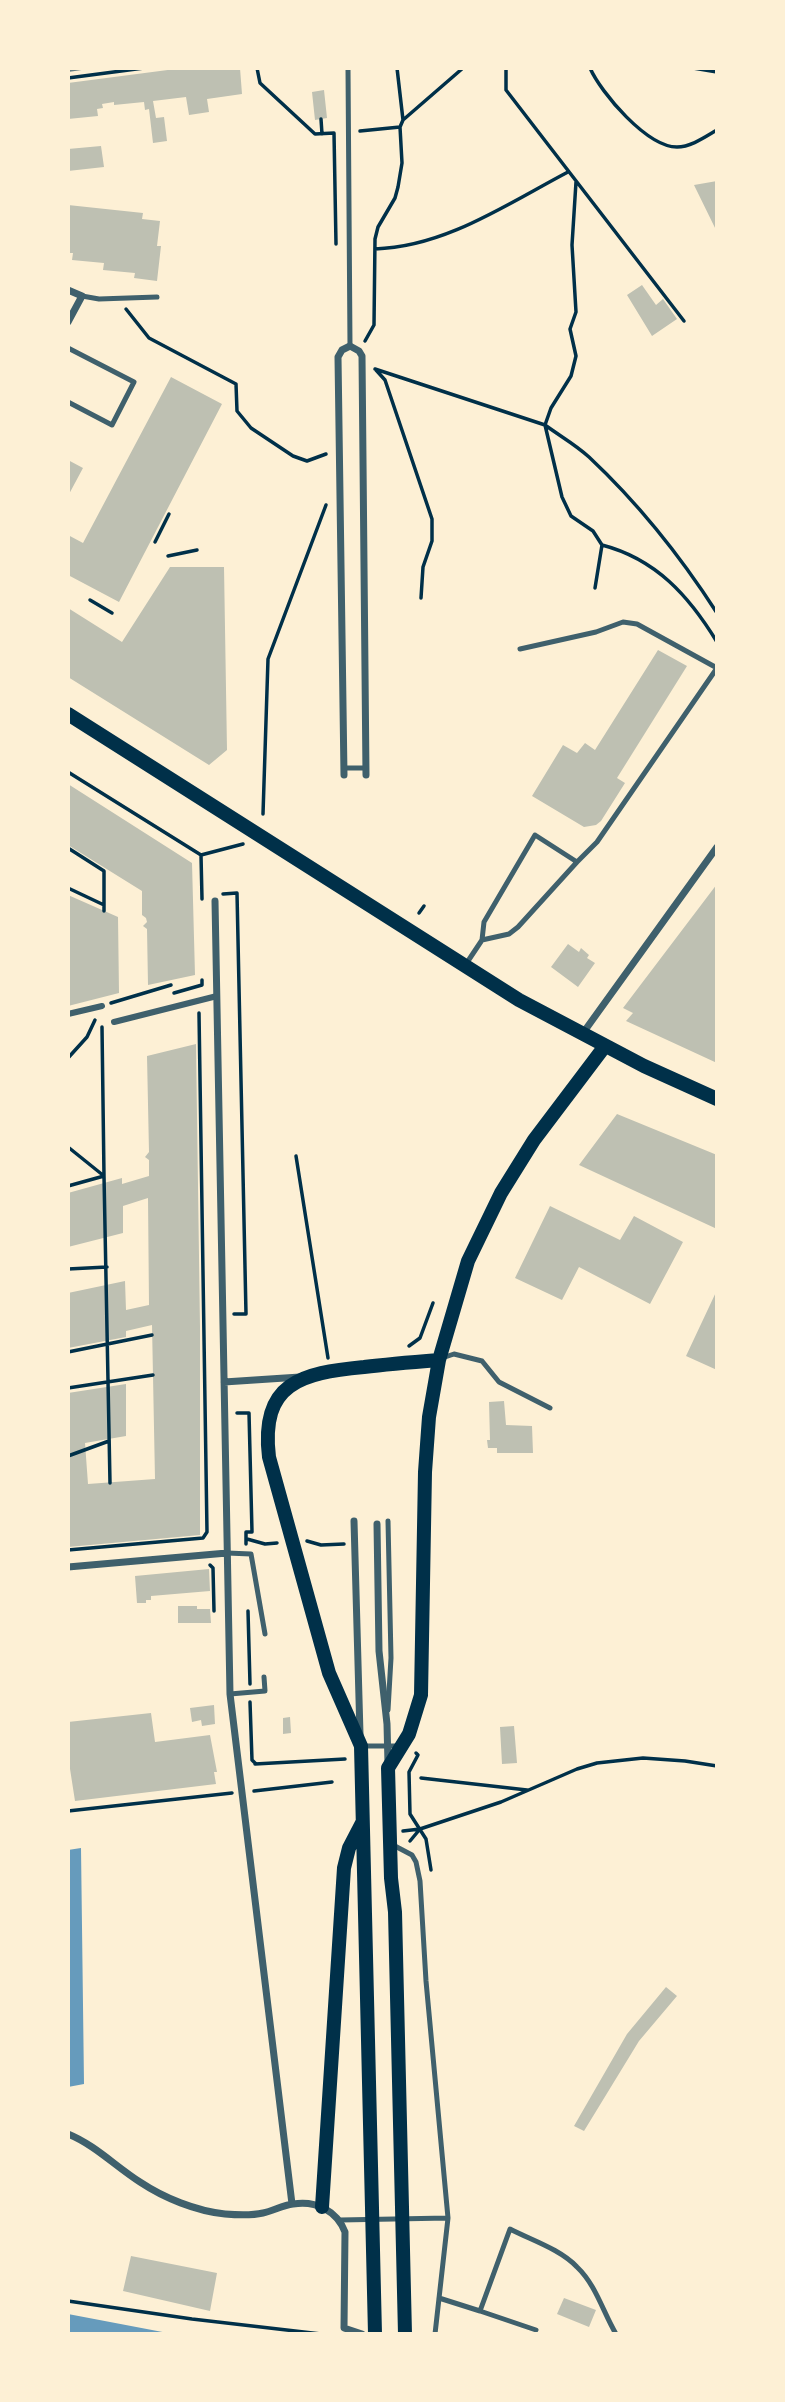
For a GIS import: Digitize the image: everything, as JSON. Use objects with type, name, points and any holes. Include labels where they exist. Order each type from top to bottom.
[{"type":"main road","points":[[68,714],[519,1000],[644,1066],[717,1099]]},
{"type":"main road","points":[[405,2334],[395,1912],[388,1768],[400,1742],[417,1716],[421,1695],[425,1472],[429,1417],[439,1360],[468,1261],[501,1193],[534,1140],[605,1046]]},
{"type":"main road","points":[[375,2334],[361,1746],[329,1673],[269,1457],[266,1434],[270,1412],[281,1394],[295,1382],[330,1371],[439,1360]]},
{"type":"main road","points":[[322,2207],[344,1868],[349,1848],[362,1822]]},
{"type":"street","points":[[68,290],[82,296],[68,322]]},
{"type":"street","points":[[344,771],[338,357],[342,350],[350,346],[362,356],[366,771]]},
{"type":"street","points":[[583,1034],[717,847]]},
{"type":"street","points":[[215,901],[230,1694],[292,2204]]},
{"type":"street","points":[[114,1022],[217,996]]},
{"type":"street","points":[[68,1014],[102,1006]]},
{"type":"street","points":[[224,1382],[309,1377]]},
{"type":"street","points":[[354,1521],[361,1746]]},
{"type":"street","points":[[377,1524],[379,1651],[387,1724],[400,1742]]},
{"type":"street","points":[[68,1567],[228,1553]]},
{"type":"street","points":[[68,2134],[82,2140],[147,2186],[171,2199],[192,2206],[222,2214],[239,2215],[260,2214],[292,2204],[309,2203],[322,2207],[340,2220],[346,2246],[344,2328],[362,2334]]},
{"type":"lane","points":[[348,68],[350,346]]},
{"type":"lane","points":[[82,296],[99,299],[157,297]]},
{"type":"lane","points":[[68,348],[134,382],[112,425],[68,402]]},
{"type":"lane","points":[[482,940],[509,934],[518,927],[597,842],[717,668],[637,624],[623,622],[596,632],[520,649]]},
{"type":"lane","points":[[344,771],[366,771]]},
{"type":"lane","points":[[464,967],[482,940],[484,922],[535,835],[577,862]]},
{"type":"lane","points":[[439,1360],[454,1354],[482,1361],[499,1382],[550,1408]]},
{"type":"lane","points":[[387,1724],[391,1658],[388,1521]]},
{"type":"lane","points":[[228,1553],[251,1554],[265,1634]]},
{"type":"lane","points":[[230,1694],[265,1691],[264,1677]]},
{"type":"lane","points":[[361,1746],[400,1742]]},
{"type":"lane","points":[[390,1845],[412,1855],[420,1881],[427,1994],[448,2218],[435,2334]]},
{"type":"lane","points":[[340,2220],[448,2218]]},
{"type":"lane","points":[[480,2311],[510,2229],[578,2267],[587,2278],[616,2334]]},
{"type":"lane","points":[[439,2298],[536,2330]]},
{"type":"path","points":[[68,78],[144,68]]},
{"type":"path","points":[[257,68],[260,83],[315,134],[334,133],[335,211]]},
{"type":"path","points":[[397,68],[403,120]]},
{"type":"path","points":[[359,351],[374,325],[375,249],[378,227],[395,198],[398,187],[402,163],[400,127],[403,120],[463,68]]},
{"type":"path","points":[[506,68],[506,90],[684,321]]},
{"type":"path","points":[[590,68],[598,86],[654,141],[676,147],[696,142],[717,130]]},
{"type":"path","points":[[693,68],[717,72]]},
{"type":"path","points":[[321,119],[322,134]]},
{"type":"path","points":[[358,131],[400,127]]},
{"type":"path","points":[[375,249],[410,245],[450,233],[568,172]]},
{"type":"path","points":[[576,182],[572,245],[576,312],[569,330],[576,356],[571,376],[551,408],[545,425],[562,497],[571,516],[593,531],[601,545],[595,588]]},
{"type":"path","points":[[126,309],[149,338],[236,384],[237,411],[251,428],[293,457],[307,461],[326,454]]},
{"type":"path","points":[[421,598],[424,567],[432,541],[432,519],[386,380],[375,369],[545,425],[587,456],[640,510],[693,576],[717,613]]},
{"type":"path","points":[[262,814],[268,659],[326,505]]},
{"type":"path","points":[[155,542],[169,514]]},
{"type":"path","points":[[601,545],[640,561],[682,592],[717,642]]},
{"type":"path","points":[[168,556],[197,550]]},
{"type":"path","points":[[90,600],[112,613]]},
{"type":"path","points":[[68,772],[201,855],[243,844]]},
{"type":"path","points":[[68,848],[104,871],[104,911]]},
{"type":"path","points":[[201,855],[202,907]]},
{"type":"path","points":[[68,888],[104,905]]},
{"type":"path","points":[[202,894],[237,893],[246,1314],[232,1314],[232,1325]]},
{"type":"path","points":[[419,914],[424,906]]},
{"type":"path","points":[[173,993],[202,985],[202,972]]},
{"type":"path","points":[[122,1007],[120,1000],[171,985]]},
{"type":"path","points":[[68,1550],[203,1538],[207,1532],[198,986]]},
{"type":"path","points":[[68,1058],[87,1037],[102,1006]]},
{"type":"path","points":[[102,1006],[110,1483]]},
{"type":"path","points":[[68,1147],[104,1176]]},
{"type":"path","points":[[296,1156],[330,1371]]},
{"type":"path","points":[[68,1186],[104,1176]]},
{"type":"path","points":[[68,1269],[107,1267]]},
{"type":"path","points":[[68,1352],[152,1335]]},
{"type":"path","points":[[68,1388],[153,1375]]},
{"type":"path","points":[[68,1456],[109,1441]]},
{"type":"path","points":[[246,1538],[265,1544],[282,1543]]},
{"type":"path","points":[[303,1539],[321,1545],[341,1544]]},
{"type":"path","points":[[204,1566],[210,1565],[212,1568],[214,1611]]},
{"type":"path","points":[[400,1742],[418,1755],[408,1772],[410,1814],[426,1839],[431,1872],[420,1881]]},
{"type":"path","points":[[239,1765],[347,1759]]},
{"type":"path","points":[[420,1829],[501,1802],[577,1769],[618,1760],[667,1759],[717,1766]]},
{"type":"path","points":[[421,1778],[529,1790]]},
{"type":"path","points":[[68,1811],[332,1782]]},
{"type":"path","points":[[68,2301],[321,2334]]},
{"type":"water","points":[[81,1848],[84,2084],[68,2087],[68,1850]]},
{"type":"water","points":[[68,2314],[173,2334],[68,2334]]},
{"type":"building","points":[[183,68],[240,68],[242,94],[207,99],[209,112],[189,115],[186,97],[153,101],[156,118],[164,117],[167,141],[153,143],[149,109],[145,110],[144,102],[102,104],[103,108],[97,109],[98,116],[68,119],[68,83]]},
{"type":"building","points":[[324,90],[327,118],[315,120],[312,92]]},
{"type":"building","points":[[101,146],[104,167],[68,171],[68,149]]},
{"type":"building","points":[[717,181],[717,232],[694,185]]},
{"type":"building","points":[[68,205],[143,213],[142,219],[160,221],[157,246],[161,246],[157,281],[134,278],[135,273],[103,270],[104,263],[72,260],[73,253],[68,253]]},
{"type":"building","points":[[642,285],[656,305],[663,299],[677,319],[652,336],[627,295]]},
{"type":"building","points":[[171,377],[222,404],[119,602],[68,575],[68,535],[83,543]]},
{"type":"building","points":[[68,460],[83,468],[68,496]]},
{"type":"building","points":[[170,567],[224,567],[227,750],[209,765],[68,677],[68,608],[122,642]]},
{"type":"building","points":[[658,650],[687,666],[617,778],[625,783],[601,821],[596,825],[584,827],[532,796],[563,745],[577,753],[585,743],[595,750]]},
{"type":"building","points":[[68,784],[192,863],[195,975],[148,985],[147,929],[143,926],[147,922],[142,915],[142,891],[68,845]]},
{"type":"building","points":[[717,884],[717,1063],[626,1021],[633,1013],[623,1008]]},
{"type":"building","points":[[68,895],[118,917],[119,993],[68,1006]]},
{"type":"building","points":[[568,944],[579,952],[581,948],[589,955],[587,958],[595,963],[578,987],[551,967]]},
{"type":"building","points":[[196,1044],[200,1535],[68,1547],[68,1393],[126,1384],[126,1436],[85,1443],[88,1484],[155,1479],[152,1325],[126,1331],[126,1337],[68,1348],[68,1293],[125,1281],[126,1310],[149,1305],[148,1198],[123,1206],[123,1233],[68,1247],[68,1193],[122,1178],[122,1184],[149,1176],[149,1160],[145,1157],[149,1152],[147,1056]]},
{"type":"building","points":[[617,1114],[717,1155],[717,1229],[579,1165]]},
{"type":"building","points":[[550,1206],[620,1240],[634,1216],[683,1242],[650,1304],[579,1267],[562,1300],[515,1278]]},
{"type":"building","points":[[717,1290],[717,1370],[686,1356]]},
{"type":"building","points":[[504,1401],[506,1425],[532,1426],[533,1453],[497,1453],[497,1448],[488,1448],[489,1402]]},
{"type":"building","points":[[209,1569],[210,1591],[151,1596],[151,1600],[146,1600],[146,1603],[137,1603],[135,1576]]},
{"type":"building","points":[[178,1606],[210,1609],[211,1623],[178,1623]]},
{"type":"building","points":[[214,1705],[215,1724],[202,1726],[201,1720],[192,1722],[190,1708]]},
{"type":"building","points":[[151,1713],[155,1742],[210,1735],[217,1772],[214,1772],[216,1784],[75,1801],[68,1756],[68,1722]]},
{"type":"building","points":[[290,1717],[291,1733],[283,1734],[283,1718]]},
{"type":"building","points":[[514,1726],[517,1763],[502,1764],[500,1727]]},
{"type":"building","points":[[666,1987],[677,1996],[639,2041],[584,2131],[574,2126],[627,2034]]},
{"type":"building","points":[[131,2256],[217,2273],[210,2311],[123,2291]]},
{"type":"building","points":[[564,2298],[596,2310],[589,2327],[557,2314]]},
{"type":"tram line","points":[[68,71],[88,68]]}]
